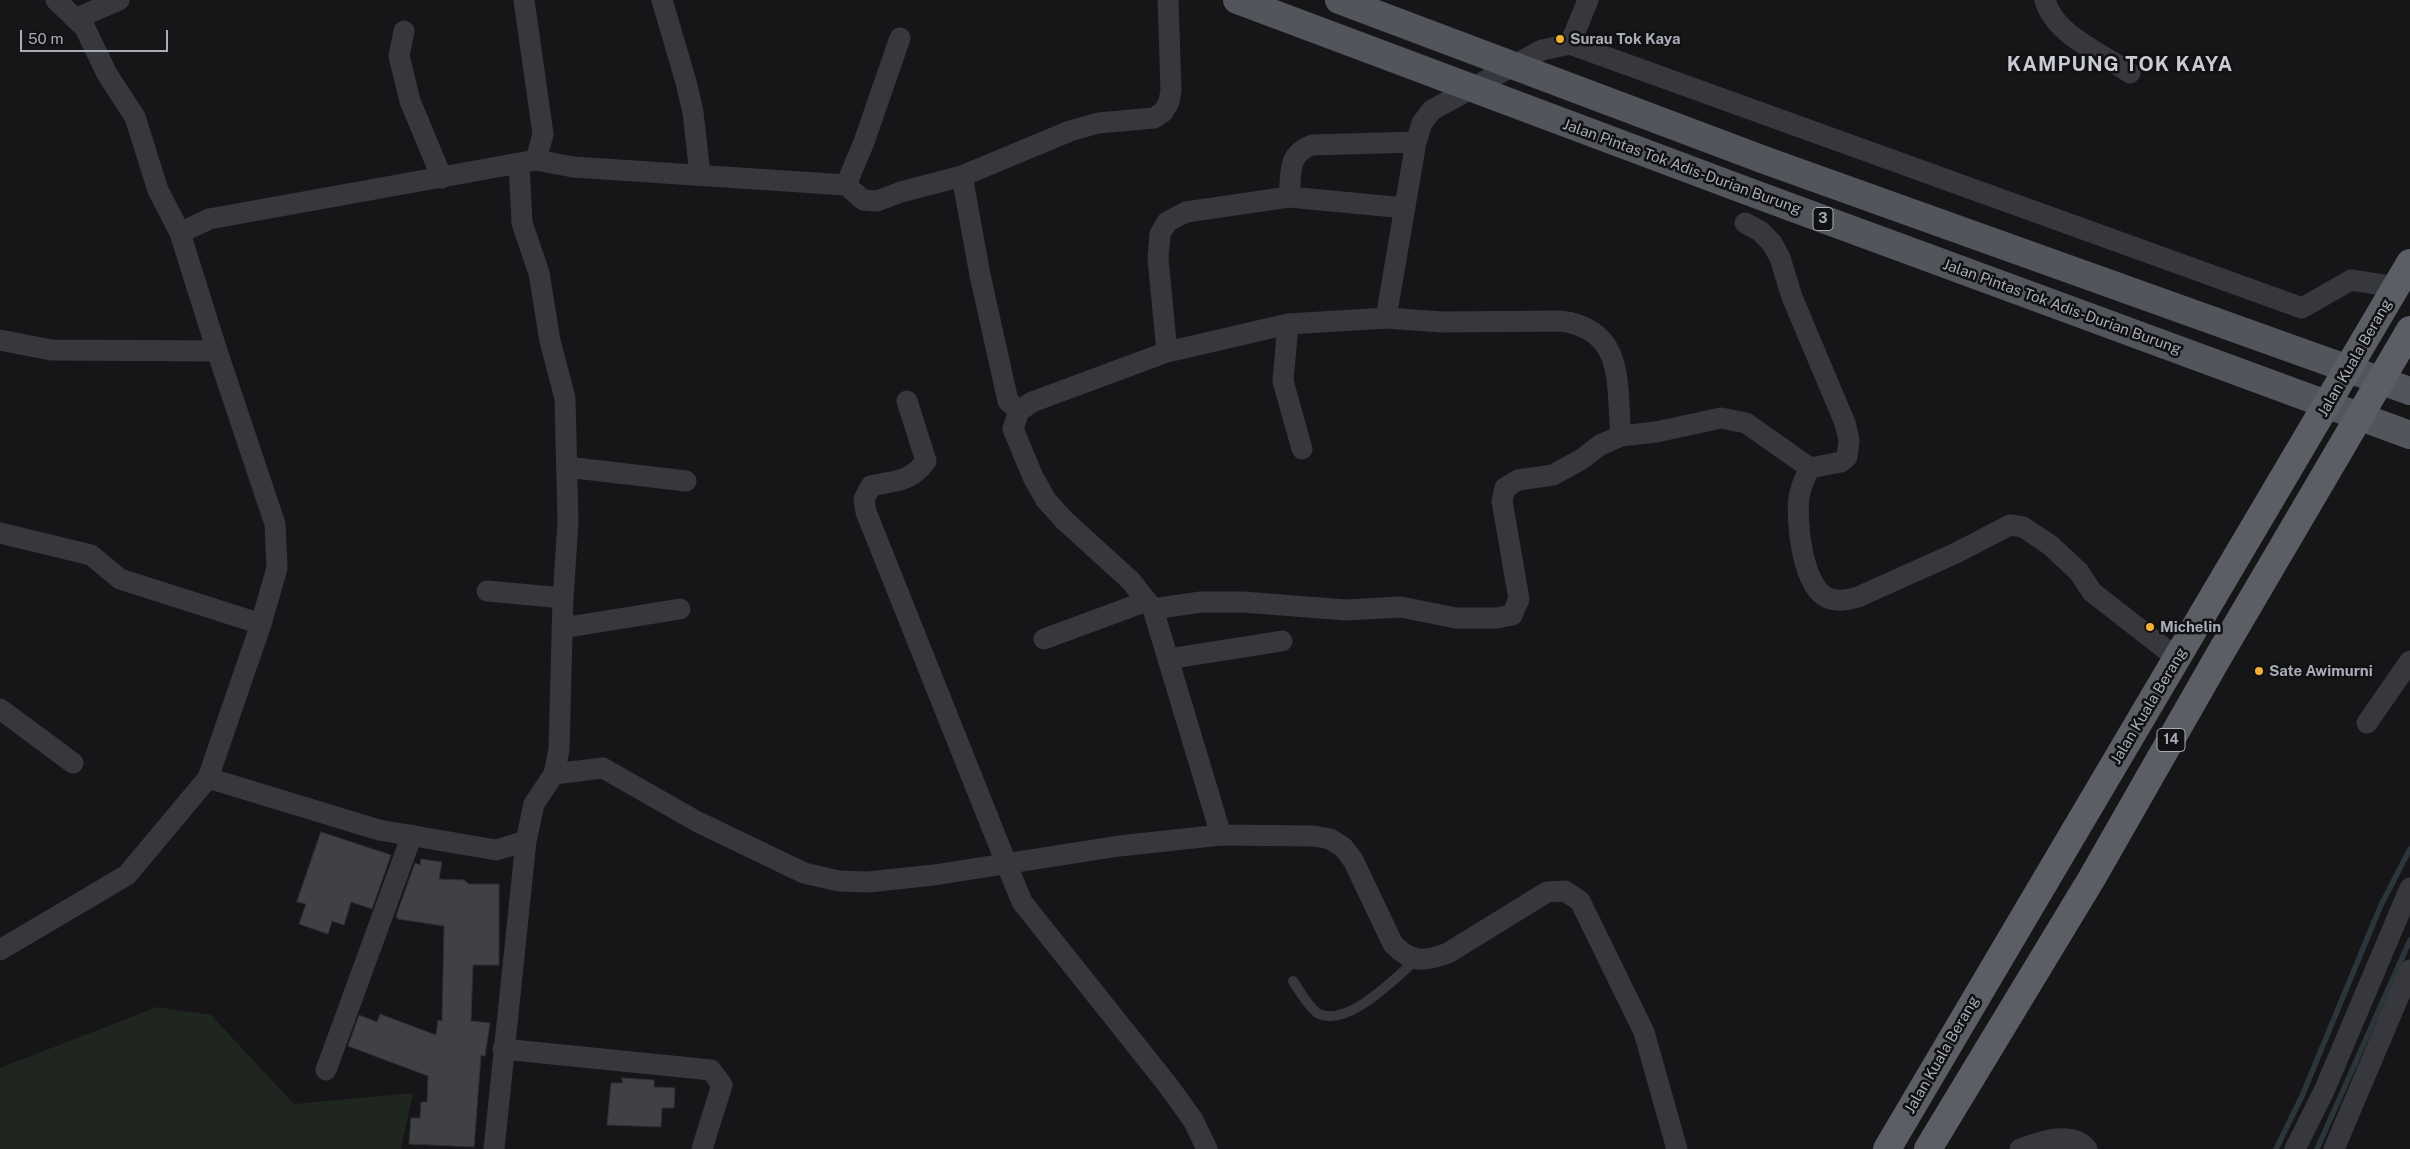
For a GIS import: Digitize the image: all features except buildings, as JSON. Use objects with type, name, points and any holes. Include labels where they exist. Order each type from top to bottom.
[{"type":"highway","name":"Jalan Kuala Berang","points":[[1887,1149],[1992,969],[2178,659],[2410,263]]},
{"type":"highway","name":"14","points":[[1928,1149],[2092,878],[2217,659],[2410,330]]},
{"type":"highway","points":[[1992,969],[2011,970],[2026,963],[2092,878]]},
{"type":"main road","name":"Jalan Pintas Tok Adis-Durian Burung","points":[[1237,0],[1745,191],[2410,435]]},
{"type":"main road","name":"3","points":[[1338,0],[1767,161],[2410,391]]},
{"type":"street","points":[[0,950],[127,874],[208,778],[261,624],[277,568],[275,524],[216,351],[180,233],[158,190],[135,117],[107,74],[85,28],[77,18],[56,0]]},
{"type":"street","points":[[77,18],[119,0]]},
{"type":"street","points":[[494,1149],[526,841],[534,804],[554,774],[559,750],[563,598],[568,522],[565,398],[550,341],[539,274],[522,223],[527,162],[543,134],[524,0]]},
{"type":"street","points":[[662,0],[693,112],[700,175]]},
{"type":"street","points":[[180,233],[209,220],[527,162],[573,167],[846,185],[863,200],[877,201],[901,192],[962,176],[1070,131],[1098,123],[1154,118],[1163,112],[1171,90],[1168,0]]},
{"type":"street","points":[[1570,44],[1588,0]]},
{"type":"street","points":[[2045,0],[2053,19],[2064,31],[2130,73]]},
{"type":"street","points":[[404,31],[399,56],[410,101],[442,178]]},
{"type":"street","points":[[846,185],[864,142],[900,38]]},
{"type":"street","points":[[1386,318],[1416,142],[1422,123],[1432,110],[1542,50],[1570,44],[2302,308],[2351,280],[2396,287]]},
{"type":"street","points":[[1289,197],[1292,159],[1299,150],[1312,145],[1416,142]]},
{"type":"street","points":[[962,176],[980,275],[1008,401],[1019,411]]},
{"type":"street","points":[[1167,352],[1158,258],[1160,234],[1167,222],[1186,212],[1289,197],[1405,208]]},
{"type":"street","points":[[1044,640],[1150,605],[1201,602],[1243,602],[1346,610],[1401,606],[1456,618],[1498,618],[1512,615],[1519,599],[1502,501],[1505,488],[1518,480],[1558,473],[1600,445],[1622,436],[1656,432],[1721,418],[1746,423],[1810,468],[1841,462],[1847,457],[1849,440],[1845,423],[1792,297],[1780,258],[1772,243],[1760,231],[1745,223]]},
{"type":"street","points":[[1221,835],[1150,605],[1131,580],[1064,520],[1046,500],[1033,477],[1014,430],[1019,411],[1032,402],[1167,352],[1288,324],[1386,318],[1442,322],[1561,321],[1579,323],[1594,331],[1608,345],[1614,362],[1622,436]]},
{"type":"street","points":[[1288,324],[1283,381],[1302,449]]},
{"type":"street","points":[[0,340],[51,350],[216,351]]},
{"type":"street","points":[[907,401],[926,461],[918,472],[906,479],[871,486],[864,500],[866,512],[1007,865],[1022,902],[1167,1084],[1193,1120],[1207,1149]]},
{"type":"street","points":[[567,467],[686,481]]},
{"type":"street","points":[[1810,468],[1802,483],[1799,497],[1802,551],[1812,580],[1819,592],[1827,598],[1848,600],[1858,597],[1956,553],[2010,526],[2022,528],[2050,545],[2079,572],[2092,592],[2178,659]]},
{"type":"street","points":[[0,533],[91,555],[120,578],[261,624]]},
{"type":"street","points":[[487,591],[563,598]]},
{"type":"street","points":[[562,628],[680,609]]},
{"type":"street","points":[[1168,659],[1282,641]]},
{"type":"street","points":[[2366,723],[2410,661]]},
{"type":"street","points":[[0,708],[73,762]]},
{"type":"street","points":[[554,774],[603,768],[696,821],[804,873],[839,881],[868,882],[1007,865],[1119,846],[1221,835],[1314,836],[1330,839],[1353,860],[1393,944],[1403,955],[1417,960],[1433,958],[1448,953],[1547,892],[1565,892],[1580,901],[1644,1032],[1678,1149]]},
{"type":"street","points":[[208,778],[379,830],[496,850],[526,841]]},
{"type":"street","points":[[326,1070],[412,835]]},
{"type":"street","points":[[2295,1149],[2324,1091],[2410,888]]},
{"type":"street","points":[[2334,1149],[2410,970]]},
{"type":"street","points":[[503,1049],[711,1070],[722,1086],[702,1149]]},
{"type":"street","points":[[2020,1149],[2034,1144],[2068,1139],[2078,1141],[2088,1149]]},
{"type":"lane","points":[[1292,981],[1317,1014],[1331,1017],[1350,1012],[1417,960]]},
{"type":"shaded area","points":[[157,1007],[211,1015],[294,1104],[413,1093],[401,1149],[0,1149],[0,1068]]},
{"type":"waterway","points":[[2276,1149],[2302,1096],[2381,905],[2410,849]]},
{"type":"waterway","points":[[2317,1149],[2410,940]]},
{"type":"place","name":"Surau Tok Kaya","points":[[1560,39]]},
{"type":"place","name":"Michelin","points":[[2150,627]]},
{"type":"place","name":"Sate Awimurni","points":[[2259,671]]},
{"type":"district","name":"KAMPUNG TOK KAYA","points":[[2120,65]]}]
